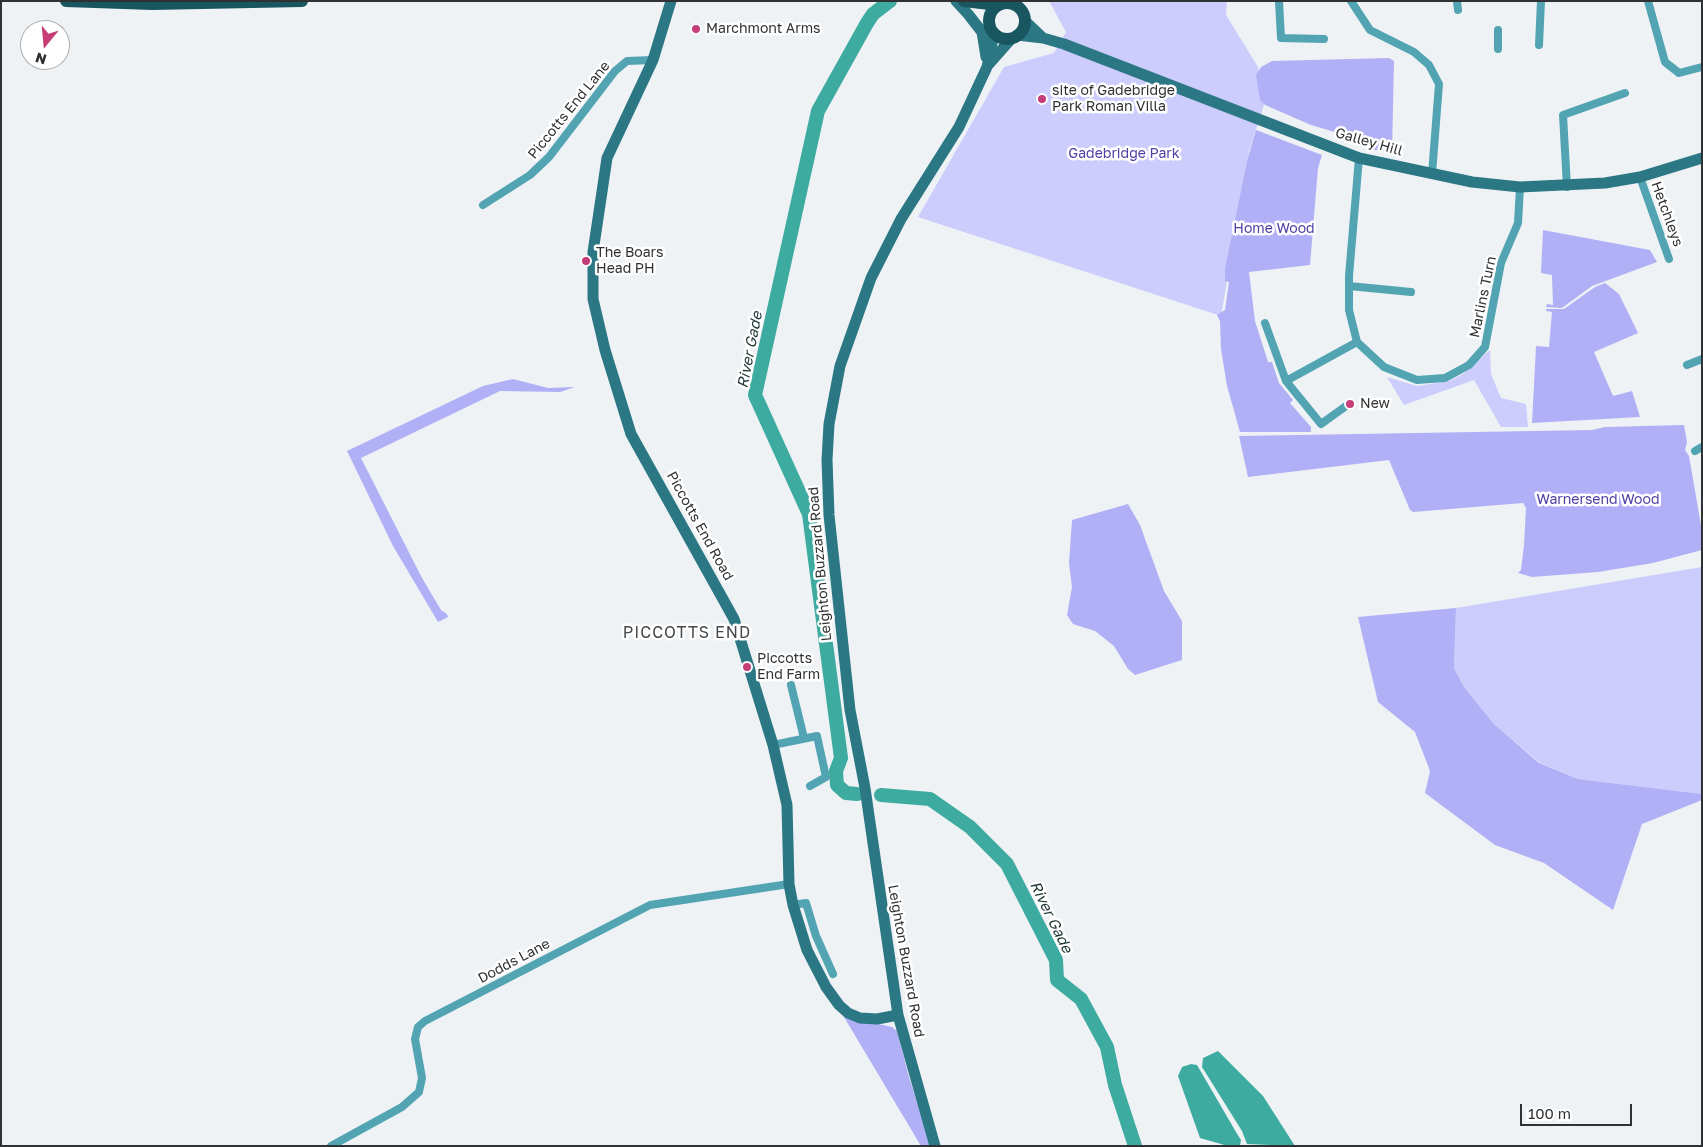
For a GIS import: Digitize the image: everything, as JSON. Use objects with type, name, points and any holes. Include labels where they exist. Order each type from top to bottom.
[{"type":"main road","points":[[66,1],[96,4],[302,1]]},
{"type":"main road","points":[[964,1],[1019,5],[1025,21],[1022,30],[1014,37],[1004,39],[994,33],[989,21],[964,1]]},
{"type":"main road","points":[[989,21],[990,15],[1003,3]]},
{"type":"street","name":"Piccotts End Road","points":[[671,1],[653,60],[607,158],[593,252],[593,299],[604,350],[631,434],[734,619],[773,745],[787,805],[789,884],[793,905],[807,950],[826,987],[839,1005],[860,1018],[877,1019],[898,1015]]},
{"type":"street","points":[[956,1],[982,32],[987,67]]},
{"type":"street","points":[[1278,1],[1281,38],[1324,39]]},
{"type":"street","points":[[1351,1],[1370,30],[1414,52],[1429,65],[1439,84],[1432,174]]},
{"type":"street","points":[[1457,1],[1458,10]]},
{"type":"street","points":[[1539,45],[1541,1]]},
{"type":"street","points":[[1648,1],[1665,62],[1679,73],[1702,67]]},
{"type":"street","name":"Galley Hill","points":[[1025,21],[1043,38]]},
{"type":"street","points":[[1498,30],[1498,50]]},
{"type":"street","name":"Leighton Buzzard Road","points":[[935,1146],[898,1015],[865,788],[848,692],[829,515],[827,460],[829,424],[840,366],[871,278],[901,219],[959,127],[987,67],[994,33]]},
{"type":"street","name":"Leighton Buzzard Road","points":[[987,67],[1014,37]]},
{"type":"street","name":"Galley Hill","points":[[1014,37],[1043,38],[1064,44],[1359,158],[1432,174],[1520,188],[1567,187],[1640,177],[1702,158]]},
{"type":"street","name":"Piccotts End Lane","points":[[483,205],[530,175],[549,157],[616,71],[626,61],[653,60]]},
{"type":"street","points":[[1567,187],[1563,116],[1625,93]]},
{"type":"street","points":[[1286,381],[1357,342],[1349,310],[1349,286],[1350,252],[1359,158]]},
{"type":"street","name":"Hetchleys","points":[[1640,177],[1670,260]]},
{"type":"street","name":"Marlins Turn","points":[[1357,342],[1384,367],[1417,380],[1445,378],[1469,365],[1486,346],[1501,264],[1518,223],[1520,188]]},
{"type":"street","points":[[1349,286],[1411,292]]},
{"type":"street","points":[[1265,323],[1286,381],[1320,424],[1346,406]]},
{"type":"street","points":[[1687,365],[1702,359]]},
{"type":"street","points":[[791,685],[804,738]]},
{"type":"street","points":[[773,745],[817,736],[826,777],[810,786]]},
{"type":"street","name":"Dodds Lane","points":[[331,1146],[402,1107],[419,1092],[422,1078],[415,1039],[418,1027],[425,1021],[650,905],[789,884]]},
{"type":"street","points":[[793,905],[806,903],[816,936],[832,974]]},
{"type":"green space","name":"Gadebridge Park","points":[[1049,1],[1227,1],[1226,15],[1258,67],[1264,105],[1249,151],[1221,316],[918,217],[1004,67],[1054,53],[1066,32]]},
{"type":"green space","points":[[1389,58],[1394,61],[1392,152],[1396,154],[1370,149],[1338,133],[1311,125],[1265,105],[1260,100],[1256,75],[1261,67],[1272,61]]},
{"type":"green space","name":"Home Wood","points":[[1256,130],[1322,155],[1318,168],[1310,265],[1249,272],[1255,321],[1268,362],[1272,362],[1279,383],[1293,400],[1290,403],[1311,427],[1311,432],[1240,432],[1227,386],[1221,349],[1220,321],[1217,315],[1225,310],[1229,282],[1225,281],[1225,269],[1248,157]]},
{"type":"green space","points":[[1543,230],[1650,250],[1657,262],[1592,286],[1562,308],[1546,307],[1547,304],[1553,305],[1552,275],[1541,273]]},
{"type":"green space","points":[[1605,283],[1619,294],[1638,333],[1594,352],[1613,396],[1632,391],[1640,417],[1532,423],[1536,346],[1549,347],[1552,312],[1546,311],[1546,309],[1564,309],[1595,287]]},
{"type":"green space","points":[[1490,350],[1491,374],[1501,398],[1526,404],[1528,427],[1501,427],[1474,380],[1404,405],[1387,377],[1417,386],[1449,381],[1463,374]]},
{"type":"green space","points":[[513,379],[548,388],[575,387],[560,392],[500,391],[361,458],[422,578],[441,610],[447,614],[448,617],[438,622],[393,546],[347,451],[483,386]]},
{"type":"green space","name":"Warnersend Wood","points":[[1684,425],[1687,442],[1685,450],[1689,456],[1702,531],[1702,550],[1653,563],[1598,572],[1532,577],[1518,573],[1521,570],[1524,545],[1526,508],[1523,503],[1413,512],[1410,510],[1389,460],[1248,477],[1239,436],[1592,430],[1605,427]]},
{"type":"green space","points":[[1128,504],[1140,525],[1164,591],[1182,621],[1182,660],[1135,675],[1128,669],[1114,646],[1095,631],[1073,624],[1067,615],[1072,587],[1069,563],[1072,520]]},
{"type":"green space","points":[[1702,567],[1702,794],[1578,779],[1540,763],[1494,724],[1464,687],[1454,668],[1456,608]]},
{"type":"green space","points":[[1456,608],[1454,668],[1464,687],[1494,724],[1539,763],[1578,779],[1702,794],[1702,800],[1642,824],[1613,910],[1544,863],[1495,845],[1425,793],[1430,771],[1415,732],[1378,702],[1358,617]]},
{"type":"green space","points":[[838,1007],[865,1021],[892,1027],[897,1031],[909,1077],[931,1146],[921,1146]]},
{"type":"shaded area","points":[[1218,1051],[1263,1096],[1295,1146],[1247,1144],[1242,1131],[1202,1067],[1203,1058]]},
{"type":"shaded area","points":[[1191,1064],[1197,1065],[1241,1140],[1240,1146],[1228,1146],[1200,1138],[1178,1076],[1182,1067]]},
{"type":"waterway","name":"River Gade","points":[[857,794],[846,793],[837,785],[836,771],[841,758],[809,514],[755,395],[818,111],[867,23],[873,14],[890,1]]},
{"type":"waterway","name":"River Gade","points":[[881,795],[930,799],[970,827],[1007,864],[1056,960],[1057,980],[1081,999],[1107,1047],[1115,1085],[1135,1146]]},
{"type":"place","name":"Marchmont Arms","points":[[696,29]]},
{"type":"place","name":"site of Gadebridge Park Roman Villa","points":[[1042,99]]},
{"type":"place","name":"The Boars Head PH","points":[[586,261]]},
{"type":"place","name":"New","points":[[1350,404]]},
{"type":"place","name":"Piccotts End Farm","points":[[747,667]]},
{"type":"district","name":"PICCOTTS END","points":[[687,633]]}]
